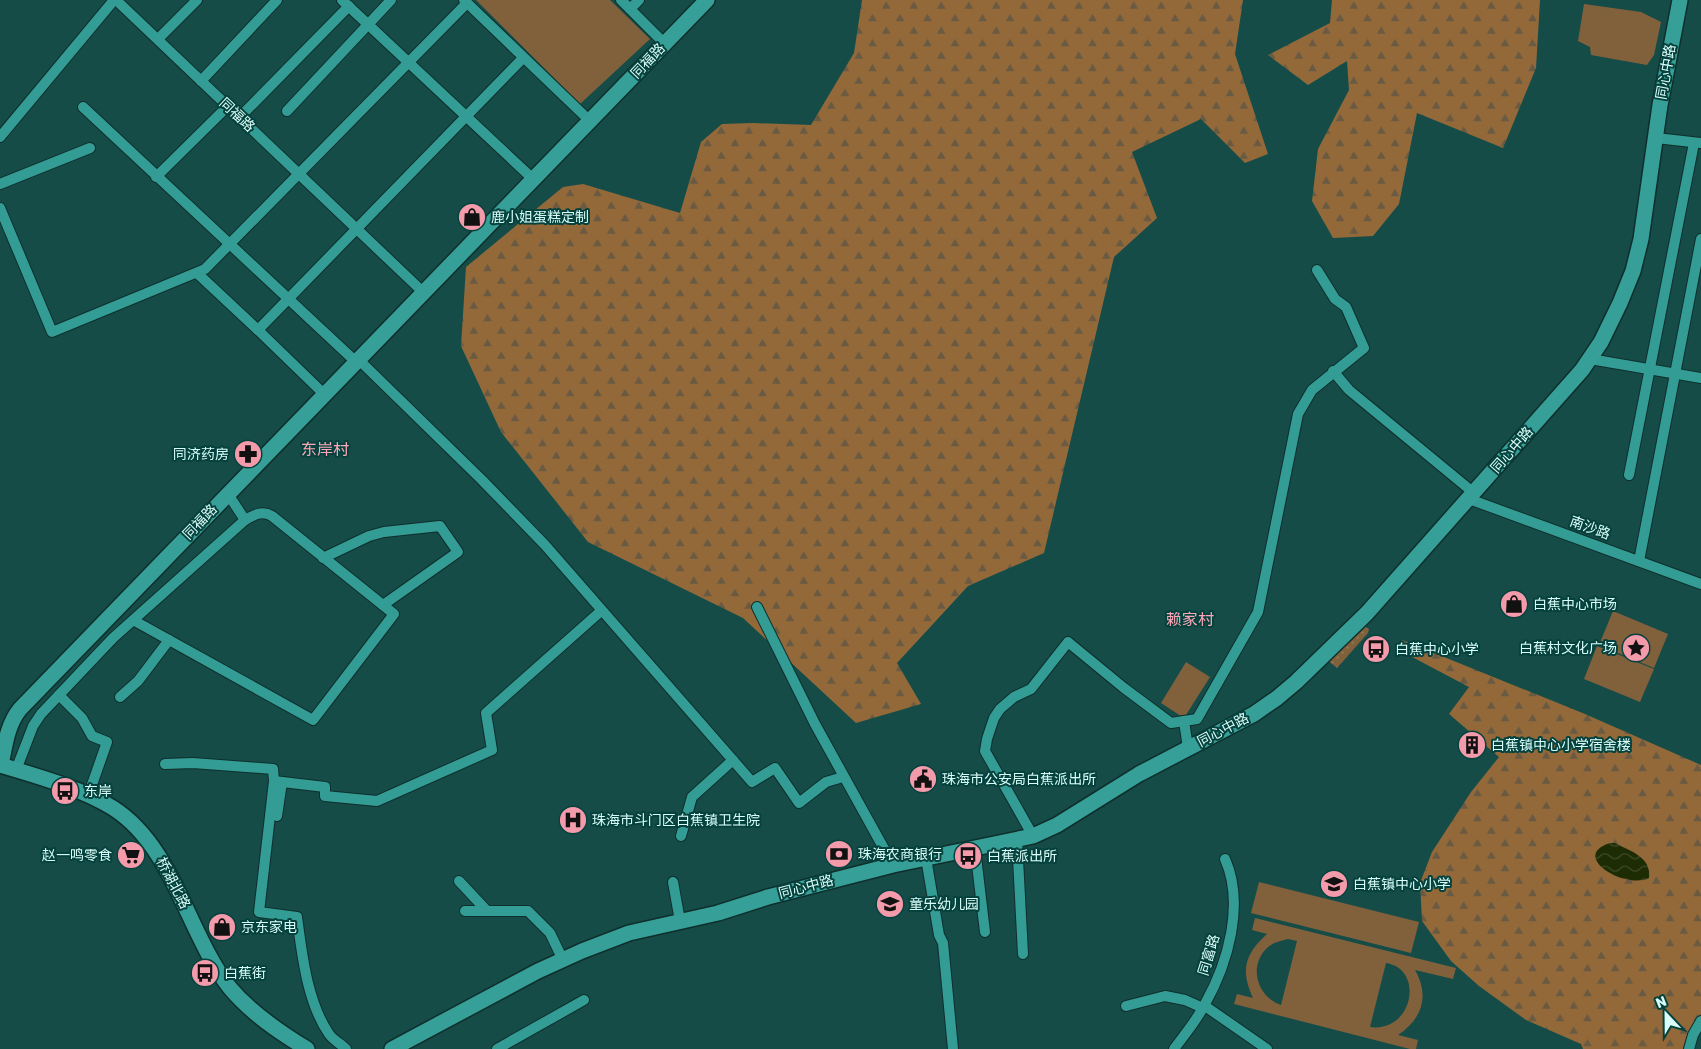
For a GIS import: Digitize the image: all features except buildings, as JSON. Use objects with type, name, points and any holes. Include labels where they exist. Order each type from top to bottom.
[{"type":"street","name":"同福路","points":[[115,0],[423,292]]},
{"type":"street","points":[[0,137],[115,0]]},
{"type":"street","points":[[158,40],[197,0]]},
{"type":"street","points":[[201,81],[277,0]]},
{"type":"street","points":[[287,111],[391,0]]},
{"type":"street","points":[[620,0],[665,44]]},
{"type":"street","points":[[630,9],[638,0]]},
{"type":"street","name":"同福路","points":[[6,767],[10,728],[20,709],[707,0]]},
{"type":"street","name":"同心中路","points":[[392,1049],[538,971],[628,933],[718,913],[768,897],[893,865],[1033,836],[1057,825],[1139,774],[1254,714],[1278,698],[1367,613],[1582,370],[1601,342],[1633,271],[1642,239],[1656,138],[1680,0]]},
{"type":"street","points":[[0,208],[52,332],[205,269],[465,2],[590,121]]},
{"type":"street","points":[[240,117],[346,3],[533,179]]},
{"type":"street","points":[[258,330],[523,58]]},
{"type":"street","points":[[156,177],[228,106]]},
{"type":"street","points":[[83,107],[288,300],[357,360],[482,480],[532,532],[752,782],[775,768],[799,803],[826,782],[843,777]]},
{"type":"street","points":[[1629,475],[1697,143],[1656,138]]},
{"type":"street","points":[[0,184],[90,148]]},
{"type":"street","points":[[1639,561],[1701,240]]},
{"type":"street","points":[[1033,836],[985,751],[992,723],[1000,709],[1014,697],[1031,689],[1068,642],[1124,688],[1171,723],[1197,720],[1258,612],[1298,414],[1312,390],[1364,348],[1346,307],[1335,299],[1317,270]]},
{"type":"street","points":[[197,272],[324,394]]},
{"type":"street","points":[[1590,359],[1701,378]]},
{"type":"street","name":"南沙路","points":[[1334,372],[1349,390],[1472,496],[1701,584]]},
{"type":"street","points":[[228,494],[245,520]]},
{"type":"street","points":[[6,767],[36,720],[112,638],[132,620],[245,520],[253,515],[267,513],[394,614],[313,720],[132,620]]},
{"type":"street","points":[[323,558],[369,536],[384,532],[440,526],[458,552],[383,605]]},
{"type":"street","points":[[757,607],[843,777],[893,865]]},
{"type":"street","points":[[278,782],[325,787],[325,796],[377,801],[492,750],[486,713],[601,611]]},
{"type":"street","points":[[120,697],[138,681],[169,640]]},
{"type":"street","points":[[59,694],[82,718],[92,736],[107,742],[88,796]]},
{"type":"street","points":[[1184,721],[1188,748]]},
{"type":"street","points":[[681,836],[692,797],[733,760]]},
{"type":"street","points":[[164,764],[194,763],[273,769],[278,782],[259,912],[297,918],[305,966],[319,1015],[330,1035],[346,1049]]},
{"type":"street","name":"桥湖北路","points":[[6,767],[88,796],[113,808],[125,817],[162,860],[200,938],[230,988],[249,1008],[270,1025],[307,1049]]},
{"type":"street","points":[[1017,840],[1023,954]]},
{"type":"street","points":[[975,848],[985,932]]},
{"type":"street","points":[[926,858],[939,935],[944,943],[952,1049]]},
{"type":"street","name":"同富路","points":[[1174,1049],[1204,1007],[1223,960],[1234,916],[1233,886],[1225,859]]},
{"type":"street","points":[[460,881],[487,911]]},
{"type":"street","points":[[673,882],[680,921]]},
{"type":"street","points":[[465,911],[528,911],[550,933],[562,960]]},
{"type":"street","points":[[1126,1006],[1165,996],[1185,1000],[1204,1007],[1267,1049]]},
{"type":"street","points":[[497,1049],[584,1000]]},
{"type":"street","points":[[1689,1049],[1701,1021]]},
{"type":"shaded area","points":[[476,0],[610,0],[650,39],[580,104]]},
{"type":"shaded area","points":[[1584,4],[1641,12],[1661,22],[1654,55],[1647,65],[1591,55],[1590,47],[1578,41]]},
{"type":"shaded area","points":[[1613,611],[1668,634],[1654,668],[1599,645]]},
{"type":"shaded area","points":[[1362,625],[1369,629],[1368,633],[1337,668],[1325,658]]},
{"type":"shaded area","points":[[1597,646],[1654,669],[1640,702],[1584,679]]},
{"type":"shaded area","points":[[1186,662],[1210,677],[1184,718],[1161,703]]},
{"type":"shaded area","points":[[1259,882],[1419,922],[1411,953],[1251,913]]},
{"type":"shaded area","points":[[1255,918],[1456,968],[1453,979],[1415,970],[1422,989],[1423,998],[1421,1006],[1413,1022],[1398,1035],[1418,1040],[1416,1049],[1410,1049],[1234,1004],[1237,994],[1253,998],[1247,979],[1247,963],[1249,956],[1267,934],[1252,930]],"holes":[[[1288,939],[1297,941],[1281,1005],[1266,995],[1261,988],[1257,972],[1261,955],[1267,948],[1274,943]],[[1386,963],[1398,968],[1406,976],[1409,987],[1409,1000],[1404,1011],[1396,1020],[1385,1026],[1370,1027]]]},
{"type":"green space","points":[[862,0],[1243,0],[1235,54],[1268,154],[1245,163],[1201,119],[1132,152],[1157,218],[1114,257],[1044,553],[968,586],[897,663],[921,704],[856,723],[743,618],[588,542],[501,432],[461,346],[466,267],[563,187],[583,184],[680,213],[701,142],[722,124],[811,125],[854,53]]},
{"type":"green space","points":[[1332,0],[1540,0],[1536,68],[1503,148],[1417,113],[1399,204],[1373,236],[1333,238],[1312,201],[1318,149],[1349,90],[1347,61],[1308,85],[1268,55],[1330,23]]},
{"type":"green space","points":[[1402,640],[1585,714],[1701,765],[1701,1014],[1694,1023],[1683,1049],[1583,1049],[1581,1044],[1526,1020],[1479,986],[1451,961],[1422,921],[1420,883],[1432,852],[1471,792],[1499,757],[1449,714],[1469,687],[1397,649]]},
{"type":"water","points":[[1610,843],[1615,843],[1627,849],[1644,860],[1649,871],[1649,878],[1639,880],[1627,879],[1615,876],[1605,870],[1598,863],[1595,856],[1599,849]]},
{"type":"place","name":"鹿小姐蛋糕定制","points":[[472,217]]},
{"type":"place","name":"同济药房","points":[[248,454]]},
{"type":"place","name":"白蕉中心市场","points":[[1514,604]]},
{"type":"place","name":"白蕉村文化广场","points":[[1636,648]]},
{"type":"place","name":"白蕉中心小学","points":[[1376,649]]},
{"type":"place","name":"白蕉镇中心小学宿舍楼","points":[[1472,745]]},
{"type":"place","name":"珠海市公安局白蕉派出所","points":[[923,779]]},
{"type":"place","name":"东岸","points":[[65,791]]},
{"type":"place","name":"珠海市斗门区白蕉镇卫生院","points":[[573,820]]},
{"type":"place","name":"珠海农商银行","points":[[839,854]]},
{"type":"place","name":"赵一鸣零食","points":[[131,855]]},
{"type":"place","name":"白蕉派出所","points":[[968,856]]},
{"type":"place","name":"白蕉镇中心小学","points":[[1334,884]]},
{"type":"place","name":"童乐幼儿园","points":[[890,904]]},
{"type":"place","name":"京东家电","points":[[222,927]]},
{"type":"place","name":"白蕉街","points":[[205,973]]},
{"type":"district","name":"东岸村","points":[[325,449]]},
{"type":"district","name":"赖家村","points":[[1190,619]]}]
